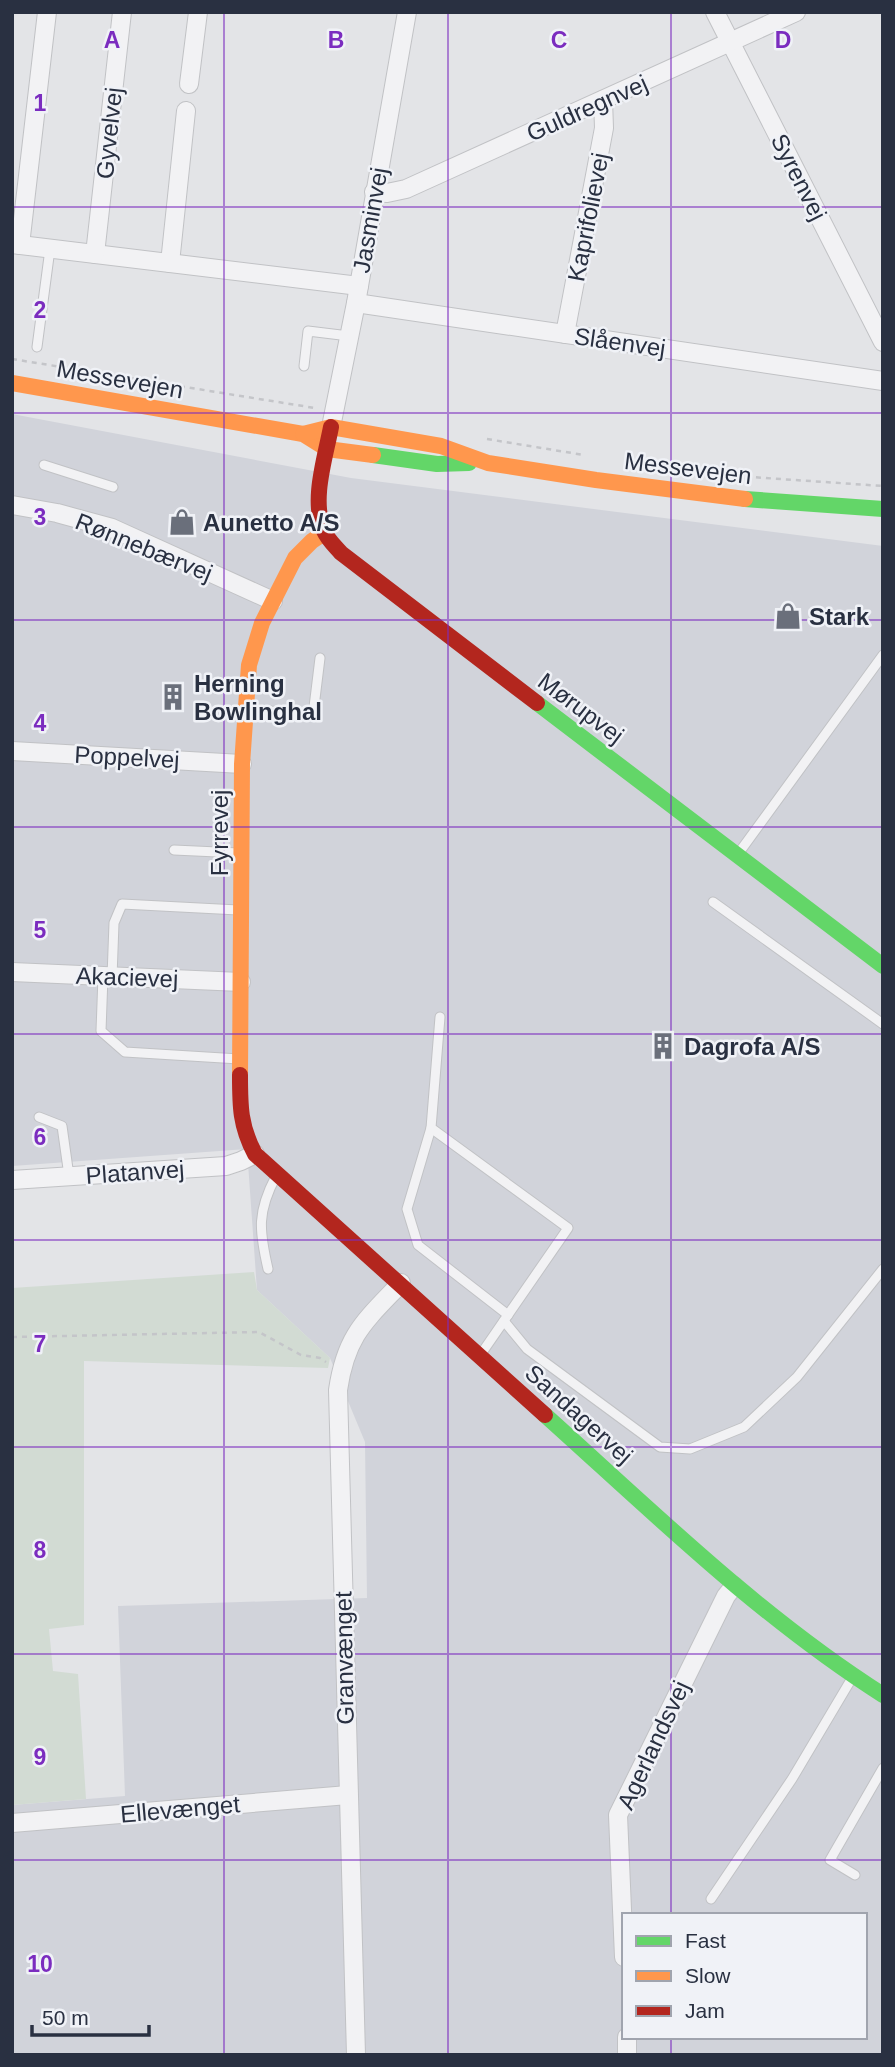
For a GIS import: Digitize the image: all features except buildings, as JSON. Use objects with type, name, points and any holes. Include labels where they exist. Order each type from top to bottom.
[{"type":"street","points":[[47,12],[16,245],[170,263],[358,294]]},
{"type":"street","name":"Gyvelvej","points":[[95,254],[122,12]]},
{"type":"street","points":[[189,84],[198,12]]},
{"type":"street","name":"Jasminvej","points":[[331,427],[358,294],[407,12]]},
{"type":"street","name":"Syrenvej","points":[[715,12],[883,342]]},
{"type":"street","name":"Guldregnvej","points":[[374,192],[387,193],[406,189],[796,12]]},
{"type":"street","name":"Kaprifolievej","points":[[565,334],[604,128],[603,100]]},
{"type":"street","points":[[170,263],[186,111]]},
{"type":"street","name":"Slåenvej","points":[[358,294],[565,334],[883,381]]},
{"type":"street","name":"Messevejen","points":[[12,383],[303,434],[327,449],[438,464],[488,463],[743,499],[883,509]]},
{"type":"street","points":[[324,533],[319,516],[320,493],[331,427]]},
{"type":"street","name":"Messevejen","points":[[303,434],[331,427],[441,446],[488,463]]},
{"type":"street","name":"Rønnebærvej","points":[[12,505],[57,513],[112,528],[273,601]]},
{"type":"street","name":"Fyrrevej","points":[[255,1154],[245,1135],[240,1111],[242,764],[248,665],[262,623],[295,558],[324,533]]},
{"type":"street","name":"Mørupvej","points":[[324,533],[341,553],[883,966]]},
{"type":"street","name":"Poppelvej","points":[[12,751],[242,764]]},
{"type":"street","name":"Akacievej","points":[[12,972],[241,982]]},
{"type":"street","name":"Sandagervej","points":[[255,1154],[734,1586],[818,1654],[883,1695]]},
{"type":"street","name":"Platanvej","points":[[12,1180],[226,1166],[255,1154]]},
{"type":"street","name":"Granvænget","points":[[356,2055],[338,1390],[349,1344],[364,1322],[401,1283]]},
{"type":"street","name":"Agerlandsvej","points":[[622,1913],[618,1815],[726,1596],[734,1586]]},
{"type":"street","name":"Ellevænget","points":[[12,1823],[348,1795]]},
{"type":"lane","points":[[37,347],[50,249]]},
{"type":"lane","points":[[304,366],[309,331],[349,336]]},
{"type":"lane","points":[[44,465],[114,487]]},
{"type":"lane","points":[[737,856],[883,655]]},
{"type":"lane","points":[[244,709],[313,715],[320,658]]},
{"type":"lane","points":[[174,850],[242,853]]},
{"type":"lane","points":[[713,902],[883,1024]]},
{"type":"lane","points":[[241,1059],[125,1052],[101,1031],[114,923],[122,904],[242,910]]},
{"type":"lane","points":[[440,1017],[431,1128],[407,1209],[418,1245],[506,1318],[527,1349],[660,1447],[690,1449],[744,1427],[797,1377],[883,1269]]},
{"type":"lane","points":[[39,1117],[62,1126],[69,1176]]},
{"type":"lane","points":[[431,1128],[568,1228],[481,1356]]},
{"type":"lane","points":[[268,1269],[260,1237],[263,1200],[277,1173]]},
{"type":"lane","points":[[711,1899],[792,1779],[853,1677]]},
{"type":"lane","points":[[855,1875],[830,1860],[883,1768]]},
{"type":"path","points":[[12,1337],[259,1332],[301,1355],[320,1358],[341,1370]]},
{"type":"shaded area","points":[[12,414],[351,478],[883,546],[883,2055],[12,2055],[12,1805],[125,1796],[118,1606],[367,1598],[365,1442],[330,1358],[257,1290],[247,1149],[12,1166]]},
{"type":"shaded area","points":[[254,1272],[257,1290],[330,1358],[328,1368],[84,1361],[84,1625],[49,1629],[53,1671],[78,1674],[86,1799],[12,1805],[12,1288]]},
{"type":"traffic: fast","points":[[373,455],[437,464],[469,463]]},
{"type":"traffic: fast","points":[[745,499],[883,509]]},
{"type":"traffic: fast","points":[[537,703],[883,966]]},
{"type":"traffic: fast","points":[[545,1415],[750,1598],[793,1632],[883,1695]]},
{"type":"traffic: slow","points":[[12,383],[303,434],[327,449],[373,455]]},
{"type":"traffic: slow","points":[[303,434],[331,427],[441,446],[488,463],[745,499]]},
{"type":"traffic: slow","points":[[240,1075],[242,764],[249,665],[262,623],[295,558],[324,533]]},
{"type":"traffic: jam","points":[[331,427],[319,493],[320,519],[330,540],[341,553],[537,703]]},
{"type":"traffic: jam","points":[[240,1075],[242,1116],[255,1154],[545,1415]]},
{"type":"place","name":"Aunetto A/S","points":[[182,522]]},
{"type":"place","name":"Stark","points":[[788,616]]},
{"type":"place","name":"Herning Bowlinghal","points":[[173,697]]},
{"type":"place","name":"Dagrofa A/S","points":[[663,1046]]}]
